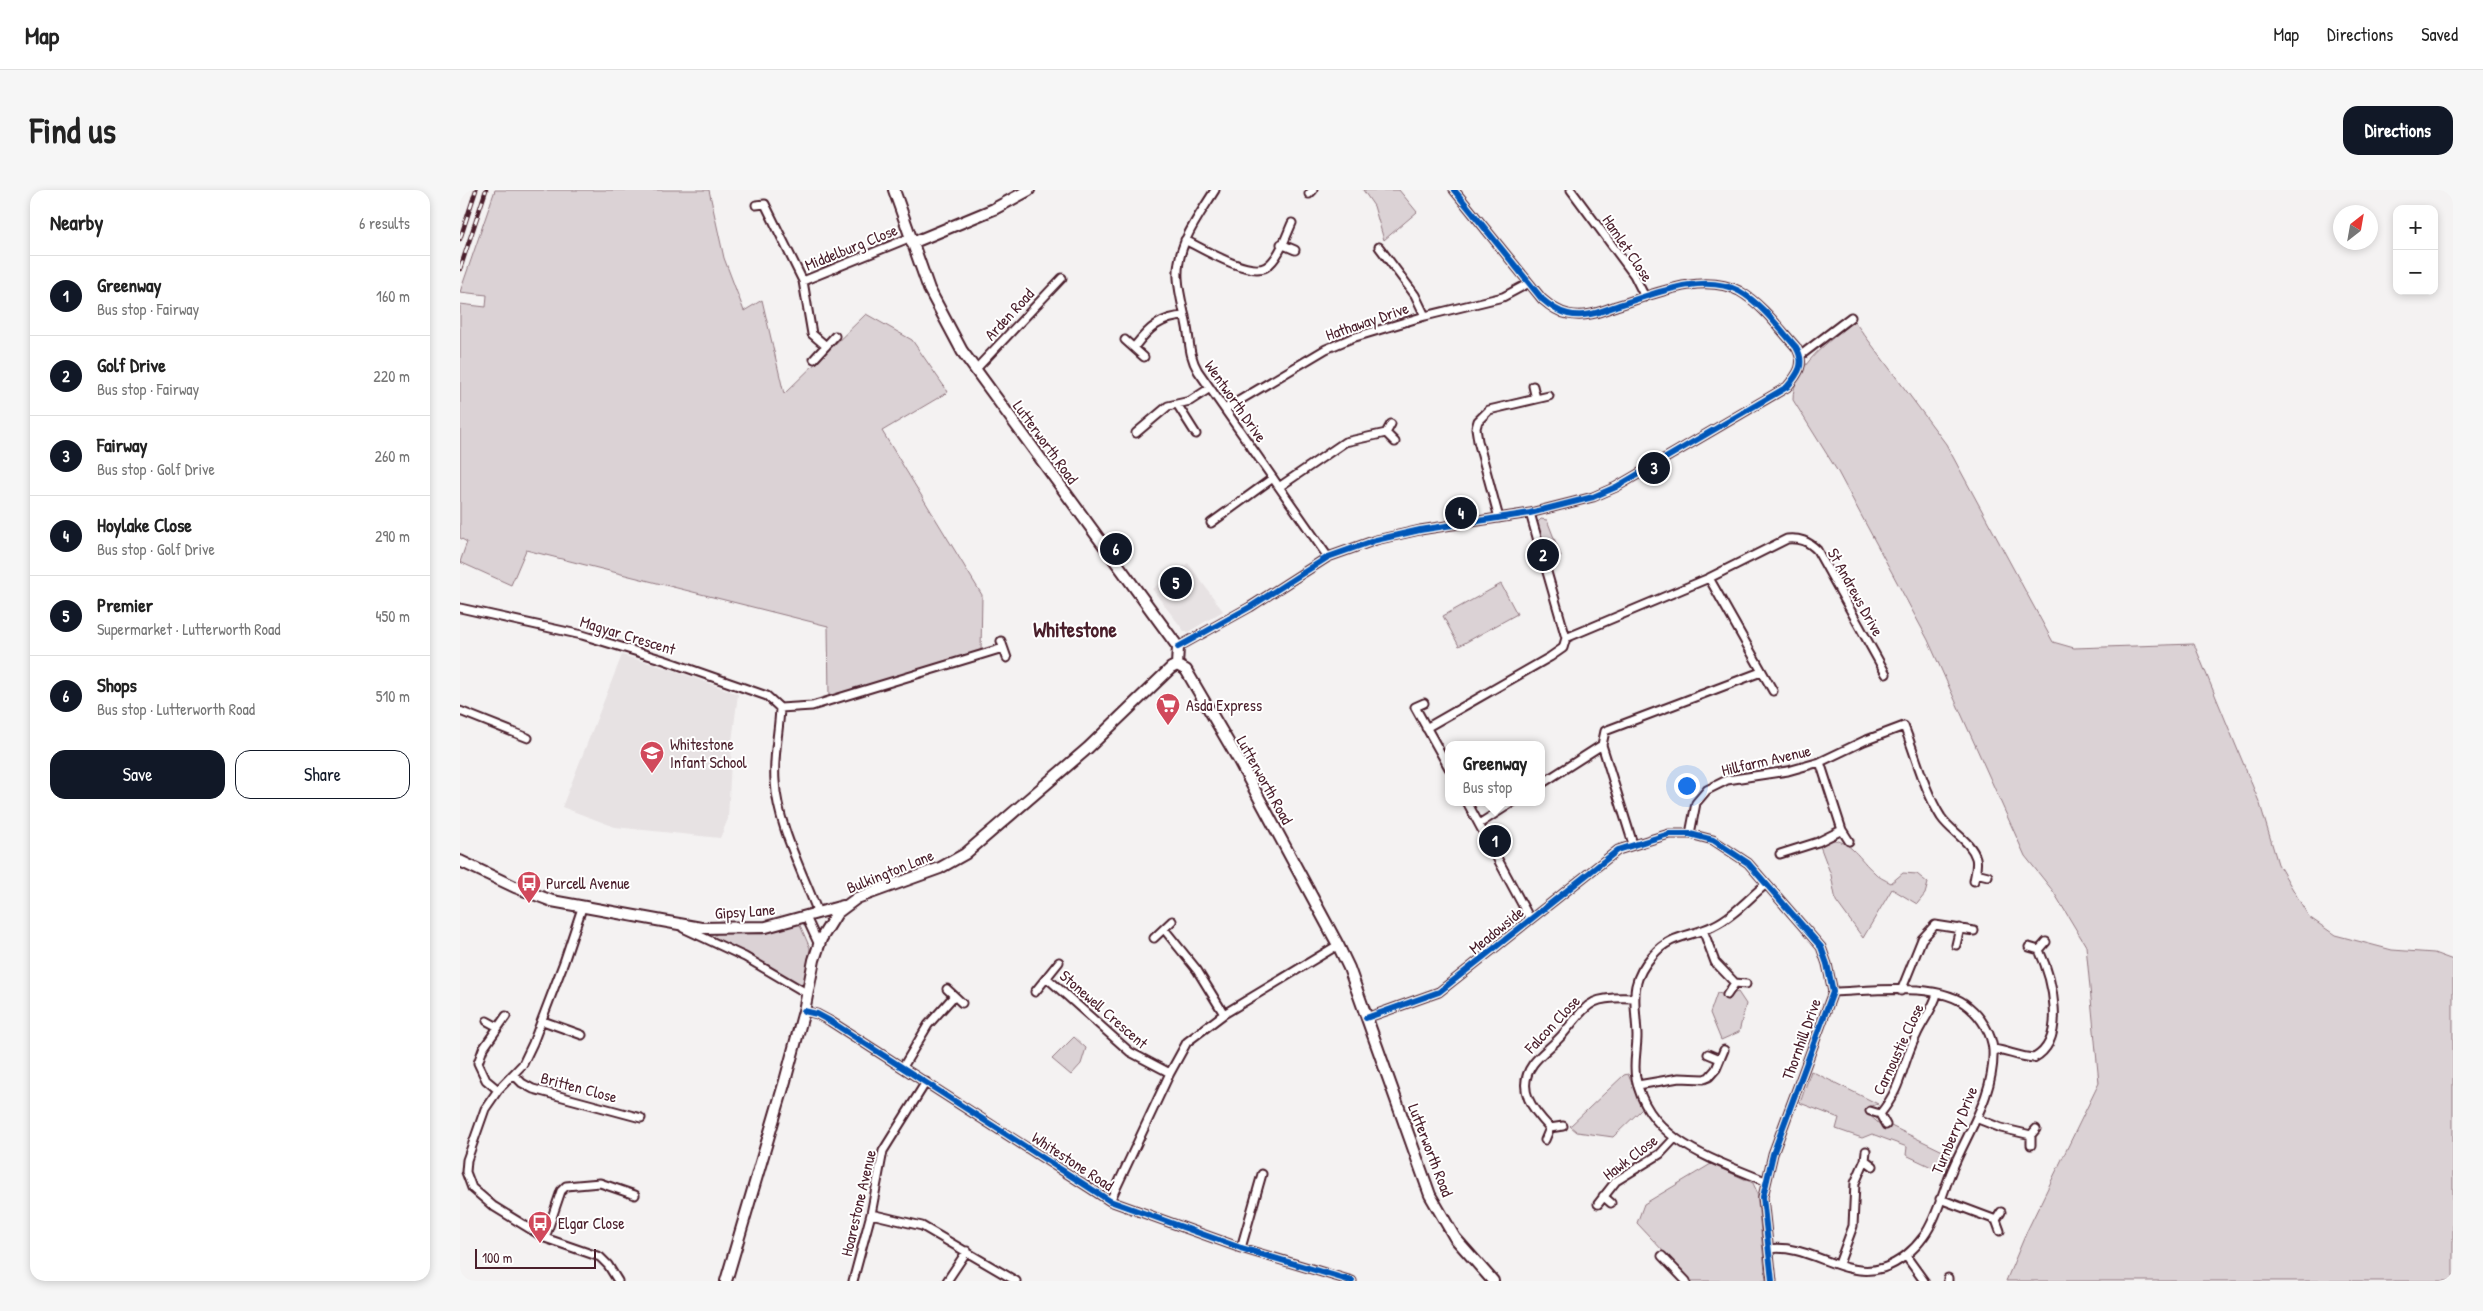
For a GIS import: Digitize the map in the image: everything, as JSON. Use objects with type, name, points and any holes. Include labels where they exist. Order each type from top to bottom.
[{"type":"main road","name":"Lutterworth Road","points":[[894,190],[910,241],[929,289],[949,328],[975,370],[1178,647]]},
{"type":"main road","points":[[910,241],[994,209],[1029,190]]},
{"type":"main road","points":[[1177,664],[1178,647]]},
{"type":"main road","name":"Lutterworth Road","points":[[1177,664],[1186,670],[1238,759],[1338,945],[1430,1195],[1455,1238],[1493,1281]]},
{"type":"main road","name":"Bulkington Lane","points":[[726,1281],[780,1099],[804,1011],[819,945],[829,925],[844,906],[864,895],[940,868],[965,854],[1088,748],[1177,664]]},
{"type":"main road","name":"Gipsy Lane","points":[[460,861],[526,892],[582,908],[701,928],[747,929],[775,925],[844,906]]},
{"type":"street","name":"Wentworth Drive","points":[[1215,190],[1185,240],[1178,275],[1193,363],[1328,557]]},
{"type":"street","points":[[1178,647],[1250,606],[1328,557],[1376,540],[1420,530],[1530,513],[1593,497],[1616,486],[1787,387],[1797,375],[1802,365],[1801,355],[1760,306],[1737,290],[1710,284],[1692,285],[1588,316],[1568,314],[1553,309],[1542,300],[1454,190]]},
{"type":"street","name":"Hamlet Close","points":[[1571,190],[1634,275],[1644,298]]},
{"type":"street","name":"Middelburg Close","points":[[756,205],[765,204],[803,281],[812,334],[826,346]]},
{"type":"street","points":[[1185,240],[1233,263],[1255,269],[1266,266],[1274,259],[1292,223]]},
{"type":"street","name":"Middelburg Close","points":[[803,281],[910,241]]},
{"type":"street","points":[[1281,244],[1295,250]]},
{"type":"street","points":[[1379,247],[1415,295],[1426,316]]},
{"type":"street","name":"Arden Road","points":[[975,370],[1062,278]]},
{"type":"street","name":"Hathaway Drive","points":[[1225,409],[1326,349],[1352,338],[1426,316],[1503,297],[1529,284]]},
{"type":"street","points":[[1135,346],[1150,327],[1158,322],[1172,317],[1185,316]]},
{"type":"street","points":[[1801,355],[1851,317]]},
{"type":"street","points":[[814,359],[835,336]]},
{"type":"street","points":[[1125,340],[1135,346],[1144,357]]},
{"type":"street","points":[[1533,386],[1536,399]]},
{"type":"street","points":[[1136,433],[1168,406],[1190,401],[1210,388]]},
{"type":"street","points":[[1499,518],[1478,442],[1476,428],[1478,421],[1489,410],[1549,396]]},
{"type":"street","points":[[1177,404],[1196,434]]},
{"type":"street","points":[[1279,487],[1345,442],[1386,433],[1391,424]]},
{"type":"street","points":[[1386,433],[1395,442]]},
{"type":"street","points":[[1211,523],[1272,478]]},
{"type":"street","points":[[1426,728],[1560,652],[1566,638],[1530,513]]},
{"type":"street","name":"St Andrews Drive","points":[[1709,578],[1787,539],[1803,540],[1817,550],[1886,674]]},
{"type":"street","points":[[1566,638],[1709,578],[1773,691]]},
{"type":"street","name":"Magyar Crescent","points":[[460,608],[582,635],[664,660],[767,696],[780,708]]},
{"type":"street","points":[[818,912],[780,813],[775,783],[774,754],[780,708],[812,706],[1002,645],[1007,658]]},
{"type":"street","points":[[1633,844],[1602,745],[1602,735],[1608,727],[1761,672]]},
{"type":"street","points":[[1424,703],[1415,707],[1445,761]]},
{"type":"street","points":[[460,712],[528,738]]},
{"type":"street","name":"Hillfarm Avenue","points":[[1690,834],[1696,802],[1707,790],[1727,780],[1788,771],[1820,762],[1864,741],[1904,726],[1935,807],[1942,819],[1970,847],[1977,860],[1976,873]]},
{"type":"street","points":[[1545,781],[1602,745]]},
{"type":"street","points":[[1820,762],[1842,830],[1849,841]]},
{"type":"street","points":[[1469,806],[1530,919]]},
{"type":"street","points":[[1479,824],[1507,806]]},
{"type":"street","points":[[1780,854],[1792,854],[1842,830]]},
{"type":"street","name":"Thornhill Drive","points":[[1633,844],[1668,834],[1690,834],[1714,840],[1748,864],[1820,947],[1827,964],[1833,992],[1773,1154],[1765,1181],[1764,1218],[1772,1281]]},
{"type":"street","name":"Meadowside","points":[[1366,1018],[1439,992],[1618,850],[1633,844]]},
{"type":"street","points":[[1974,882],[1976,873],[1988,876]]},
{"type":"street","points":[[1765,1181],[1691,1150],[1674,1139],[1648,1111],[1635,1076],[1637,1036],[1633,998],[1635,985],[1646,964],[1658,949],[1682,934],[1703,930],[1722,921],[1766,884]]},
{"type":"street","points":[[582,908],[543,1021],[528,1055],[514,1075],[498,1090],[485,1109],[463,1160],[468,1180],[479,1195],[545,1238],[600,1257],[608,1265],[618,1281]]},
{"type":"street","points":[[806,917],[819,945]]},
{"type":"street","points":[[1154,938],[1172,921]]},
{"type":"street","points":[[1901,991],[1926,933],[1935,925],[1940,924],[1974,931]]},
{"type":"street","name":"Gipsy Lane","points":[[676,925],[745,957],[808,994]]},
{"type":"street","points":[[1956,945],[1960,928]]},
{"type":"street","points":[[1164,929],[1197,970],[1224,1014]]},
{"type":"street","points":[[1703,930],[1715,962],[1735,983],[1746,984]]},
{"type":"street","points":[[2039,950],[2046,942]]},
{"type":"street","points":[[1110,1201],[1170,1073],[1187,1042],[1224,1014],[1338,945]]},
{"type":"street","points":[[1993,1049],[2034,1058],[2045,1050],[2056,1025],[2045,963],[2039,950],[2029,947]]},
{"type":"street","name":"Stonewell Crescent","points":[[1035,992],[1059,962]]},
{"type":"street","name":"Stonewell Crescent","points":[[1047,978],[1130,1052],[1170,1073]]},
{"type":"street","points":[[1727,995],[1735,983]]},
{"type":"street","points":[[947,989],[962,1003]]},
{"type":"street","name":"Turnberry Drive","points":[[1769,1249],[1795,1249],[1862,1271],[1883,1268],[1906,1256],[1925,1236],[1954,1164],[1978,1119],[1988,1087],[1993,1049],[1988,1031],[1969,1007],[1958,1000],[1937,994],[1901,991],[1833,992]]},
{"type":"street","name":"Carnoustie Close","points":[[1880,1114],[1897,1089],[1915,1037],[1937,994]]},
{"type":"street","points":[[903,1067],[928,1025],[954,996]]},
{"type":"street","name":"Falcon Close","points":[[1550,1128],[1529,1103],[1527,1081],[1534,1063],[1563,1034],[1585,1006],[1601,999],[1633,998]]},
{"type":"street","name":"Whitestone Road","points":[[804,1011],[824,1017],[1110,1201],[1241,1248],[1352,1281]]},
{"type":"street","points":[[498,1090],[486,1080],[478,1063],[483,1049],[506,1016]]},
{"type":"street","points":[[487,1021],[498,1027]]},
{"type":"street","points":[[543,1021],[582,1034]]},
{"type":"street","points":[[1638,1085],[1679,1078],[1704,1079],[1716,1069],[1724,1050]]},
{"type":"street","points":[[1708,1054],[1720,1059]]},
{"type":"street","name":"Britten Close","points":[[514,1075],[522,1083],[533,1089],[641,1118]]},
{"type":"street","name":"Hoarestone Avenue","points":[[853,1281],[871,1214],[883,1151],[926,1082]]},
{"type":"street","name":"Carnoustie Close","points":[[1870,1111],[1880,1114],[1886,1126]]},
{"type":"street","points":[[1978,1119],[2001,1128],[2034,1132],[2031,1146]]},
{"type":"street","points":[[1545,1140],[1550,1128],[1563,1126]]},
{"type":"street","name":"Hawk Close","points":[[1598,1204],[1616,1181],[1653,1159],[1674,1139]]},
{"type":"street","points":[[1839,1264],[1853,1226],[1855,1183],[1865,1160],[1866,1151]]},
{"type":"street","points":[[1865,1160],[1873,1166]]},
{"type":"street","points":[[1241,1248],[1262,1174]]},
{"type":"street","points":[[545,1238],[561,1191],[566,1186],[600,1183],[635,1195]]},
{"type":"street","name":"Hawk Close","points":[[1603,1196],[1611,1203]]},
{"type":"street","points":[[1940,1199],[1996,1220],[2000,1231]]},
{"type":"street","points":[[1996,1220],[2001,1212]]},
{"type":"street","points":[[871,1214],[922,1226],[1016,1281]]},
{"type":"street","points":[[947,1281],[967,1251]]},
{"type":"street","points":[[1662,1256],[1686,1281]]},
{"type":"street","points":[[1906,1256],[1924,1281]]},
{"type":"shaded area","points":[[495,190],[709,190],[724,258],[744,311],[762,300],[784,394],[866,314],[912,340],[948,392],[882,431],[982,595],[981,651],[829,697],[828,626],[526,550],[511,585],[460,562],[467,542],[460,538],[460,304],[486,307],[487,295],[460,292]]},
{"type":"shaded area","points":[[1363,190],[1399,190],[1417,212],[1384,240],[1374,206]]},
{"type":"shaded area","points":[[1854,321],[1946,444],[2053,642],[2074,648],[2194,644],[2260,804],[2278,864],[2309,917],[2335,935],[2392,950],[2434,953],[2453,960],[2453,1281],[2006,1281],[2027,1231],[2099,1083],[2086,946],[2053,891],[2025,856],[1928,640],[1838,472],[1793,400],[1794,388],[1806,365],[1824,345]]},
{"type":"shaded area","points":[[1541,519],[1547,520],[1561,556],[1549,559],[1537,523]]},
{"type":"shaded area","points":[[1188,563],[1223,611],[1188,632],[1184,631],[1152,589]]},
{"type":"shaded area","points":[[1501,584],[1517,614],[1459,646],[1443,616]]},
{"type":"shaded area","name":"Whitestone Infant School","points":[[622,655],[673,670],[738,694],[732,742],[728,819],[720,838],[615,827],[562,807]]},
{"type":"shaded area","points":[[1829,839],[1844,843],[1855,851],[1878,875],[1891,883],[1903,873],[1917,874],[1928,883],[1925,894],[1917,904],[1892,889],[1863,938],[1836,901],[1831,875],[1820,846]]},
{"type":"shaded area","points":[[799,923],[810,948],[804,987],[713,938],[717,933],[763,934]]},
{"type":"shaded area","points":[[1738,992],[1746,1004],[1739,1032],[1721,1040],[1710,1013],[1717,993],[1727,995]]},
{"type":"shaded area","points":[[1074,1037],[1086,1048],[1081,1064],[1071,1075],[1052,1059]]},
{"type":"shaded area","points":[[1811,1071],[1878,1104],[1869,1107],[1867,1113],[1884,1128],[1891,1126],[1951,1155],[1942,1172],[1906,1155],[1907,1147],[1872,1134],[1862,1138],[1836,1129],[1839,1118],[1800,1103]]},
{"type":"shaded area","points":[[1628,1074],[1642,1109],[1613,1137],[1577,1132],[1570,1126],[1624,1075]]},
{"type":"shaded area","points":[[1711,1164],[1753,1183],[1757,1192],[1766,1281],[1691,1281],[1637,1223],[1644,1204]]},
{"type":"railway","points":[[460,239],[476,190]]},
{"type":"railway","points":[[460,269],[486,190]]},
{"type":"cycle path","points":[[1178,647],[1250,607],[1328,557],[1376,540],[1420,530],[1530,513],[1593,497],[1616,487],[1787,387],[1797,373],[1800,359],[1796,347],[1770,317],[1747,296],[1725,286],[1693,284],[1677,287],[1586,315],[1574,315],[1557,310],[1542,299],[1454,190]]},
{"type":"cycle path","points":[[1366,1018],[1439,992],[1618,850],[1669,834],[1690,834],[1713,840],[1748,863],[1821,947],[1833,992],[1773,1154],[1763,1197],[1772,1281]]},
{"type":"cycle path","points":[[804,1011],[817,1014],[830,1021],[1110,1201],[1241,1248],[1352,1281]]},
{"type":"place","name":"Fairway","points":[[1654,468]]},
{"type":"place","name":"Hoylake Close","points":[[1461,513]]},
{"type":"place","name":"Shops","points":[[1116,549]]},
{"type":"place","name":"Golf Drive","points":[[1543,555]]},
{"type":"place","name":"Premier","points":[[1176,583]]},
{"type":"place","name":"Asda Express","points":[[1168,726]]},
{"type":"place","name":"Whitestone Infant School","points":[[652,774]]},
{"type":"place","name":"Greenway","points":[[1495,841]]},
{"type":"place","name":"Purcell Avenue","points":[[529,904]]},
{"type":"place","name":"Elgar Close","points":[[540,1244]]},
{"type":"district","name":"Whitestone","points":[[1075,629]]}]
